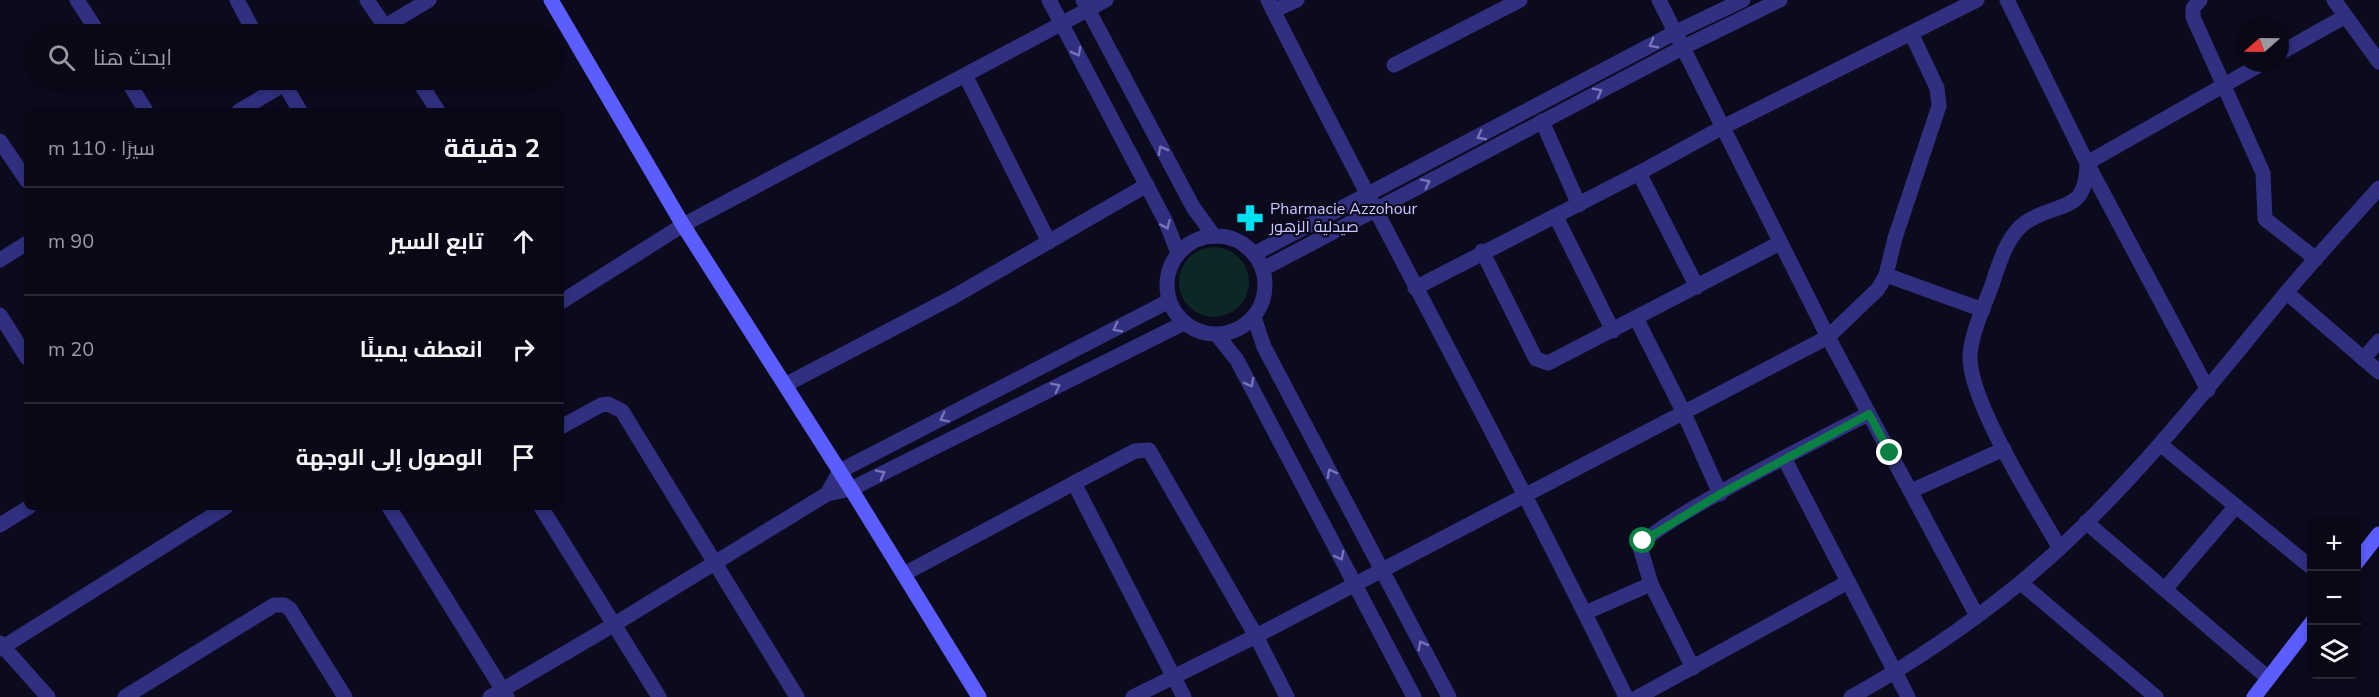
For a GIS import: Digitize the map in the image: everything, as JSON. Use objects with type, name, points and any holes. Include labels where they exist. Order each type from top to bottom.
[{"type":"main road","points":[[551,0],[683,225],[840,471],[979,697]]},
{"type":"main road","points":[[2361,557],[2379,534]]},
{"type":"main road","points":[[2254,697],[2310,625]]},
{"type":"street","points":[[77,0],[93,24]]},
{"type":"street","points":[[237,0],[250,24]]},
{"type":"street","points":[[368,0],[379,24]]},
{"type":"street","points":[[394,24],[429,0]]},
{"type":"street","points":[[1050,0],[1166,222],[1178,253]]},
{"type":"street","points":[[564,300],[683,225],[1062,24],[1085,5],[1106,0]]},
{"type":"street","points":[[1297,0],[1270,6],[1414,288],[1525,495],[1626,697]]},
{"type":"street","points":[[1394,65],[1520,0]]},
{"type":"street","points":[[1659,0],[1828,337],[1977,616]]},
{"type":"street","points":[[1263,269],[1372,202],[1676,32],[1743,0]]},
{"type":"street","points":[[1254,254],[1372,202],[1542,121],[1779,0]]},
{"type":"street","points":[[1414,288],[1482,251],[1556,217],[1723,127],[1977,0]]},
{"type":"street","points":[[2007,0],[2087,163],[2208,390]]},
{"type":"street","points":[[2200,0],[2193,8],[2193,17],[2263,173],[2265,219],[2316,260]]},
{"type":"street","points":[[2334,0],[2344,17],[2379,62]]},
{"type":"street","points":[[1085,5],[1193,207],[1214,236]]},
{"type":"street","points":[[2289,48],[2344,17]]},
{"type":"street","points":[[1133,697],[1256,636],[1828,337],[1878,289],[1886,275],[1894,238],[1939,106],[1936,88],[1911,33]]},
{"type":"street","points":[[2087,163],[2247,72]]},
{"type":"street","points":[[965,75],[1049,242]]},
{"type":"street","points":[[133,90],[144,108]]},
{"type":"street","points":[[245,108],[272,90]]},
{"type":"street","points":[[290,90],[299,108]]},
{"type":"street","points":[[424,90],[436,108]]},
{"type":"street","points":[[1542,121],[1579,205]]},
{"type":"street","points":[[0,141],[24,177]]},
{"type":"street","points":[[2059,547],[2004,449],[1978,393],[1972,369],[1972,342],[2011,238],[2027,222],[2071,203],[2079,197],[2087,184],[2087,163]]},
{"type":"street","points":[[1639,173],[1696,287]]},
{"type":"street","points":[[785,385],[952,297],[1146,186]]},
{"type":"street","points":[[1851,697],[1895,673],[1977,616],[2021,582],[2086,522],[2161,445],[2287,293],[2377,195]]},
{"type":"street","points":[[1556,217],[1613,331]]},
{"type":"street","points":[[1214,236],[1229,237],[1243,244],[1254,254],[1263,269],[1266,286],[1263,302],[1254,317],[1231,333],[1217,335],[1205,334],[1184,323],[1169,301],[1167,284],[1169,268],[1178,253],[1194,241],[1214,236]]},
{"type":"street","points":[[1482,251],[1536,359],[1543,363],[1555,362],[1780,243]]},
{"type":"street","points":[[0,260],[24,245]]},
{"type":"street","points":[[1886,275],[1983,310]]},
{"type":"street","points":[[2287,293],[2379,372]]},
{"type":"street","points":[[827,494],[840,471],[1169,301]]},
{"type":"street","points":[[0,315],[24,353]]},
{"type":"street","points":[[1254,317],[1264,347],[1449,697]]},
{"type":"street","points":[[1636,318],[1683,411],[1720,494]]},
{"type":"street","points":[[391,510],[500,695],[827,494],[851,489],[1184,323]]},
{"type":"street","points":[[1217,335],[1237,360],[1414,697]]},
{"type":"street","points":[[2363,359],[2379,341]]},
{"type":"street","points":[[564,422],[602,405],[608,404],[622,411],[797,697]]},
{"type":"street","points":[[1693,668],[1651,584],[1641,557],[1643,541],[1784,458],[1869,414]]},
{"type":"street","points":[[2161,445],[2307,564]]},
{"type":"street","points":[[1911,491],[2004,449]]},
{"type":"street","points":[[904,574],[1135,451],[1149,450],[1256,636],[1287,697]]},
{"type":"street","points":[[1784,458],[1908,697]]},
{"type":"street","points":[[1074,483],[1184,697]]},
{"type":"street","points":[[2164,589],[2236,506]]},
{"type":"street","points":[[0,525],[24,510]]},
{"type":"street","points":[[48,697],[1,646],[221,510]]},
{"type":"street","points":[[543,510],[659,697]]},
{"type":"street","points":[[2086,522],[2268,678]]},
{"type":"street","points":[[1638,697],[1848,582]]},
{"type":"street","points":[[2021,582],[2156,697]]},
{"type":"street","points":[[1585,613],[1651,584]]},
{"type":"street","points":[[125,697],[274,605],[284,605],[290,609],[345,697]]},
{"type":"green space","points":[[1214,247],[1233,253],[1243,263],[1249,282],[1243,301],[1233,311],[1214,317],[1195,311],[1185,301],[1179,282],[1185,263],[1195,253]]},
{"type":"place","name":"Pharmacie Azzohour صيدلية الزهور","points":[[1250,218]]},
{"type":"route","points":[[1643,541],[1784,458],[1869,414],[1890,453]]}]
